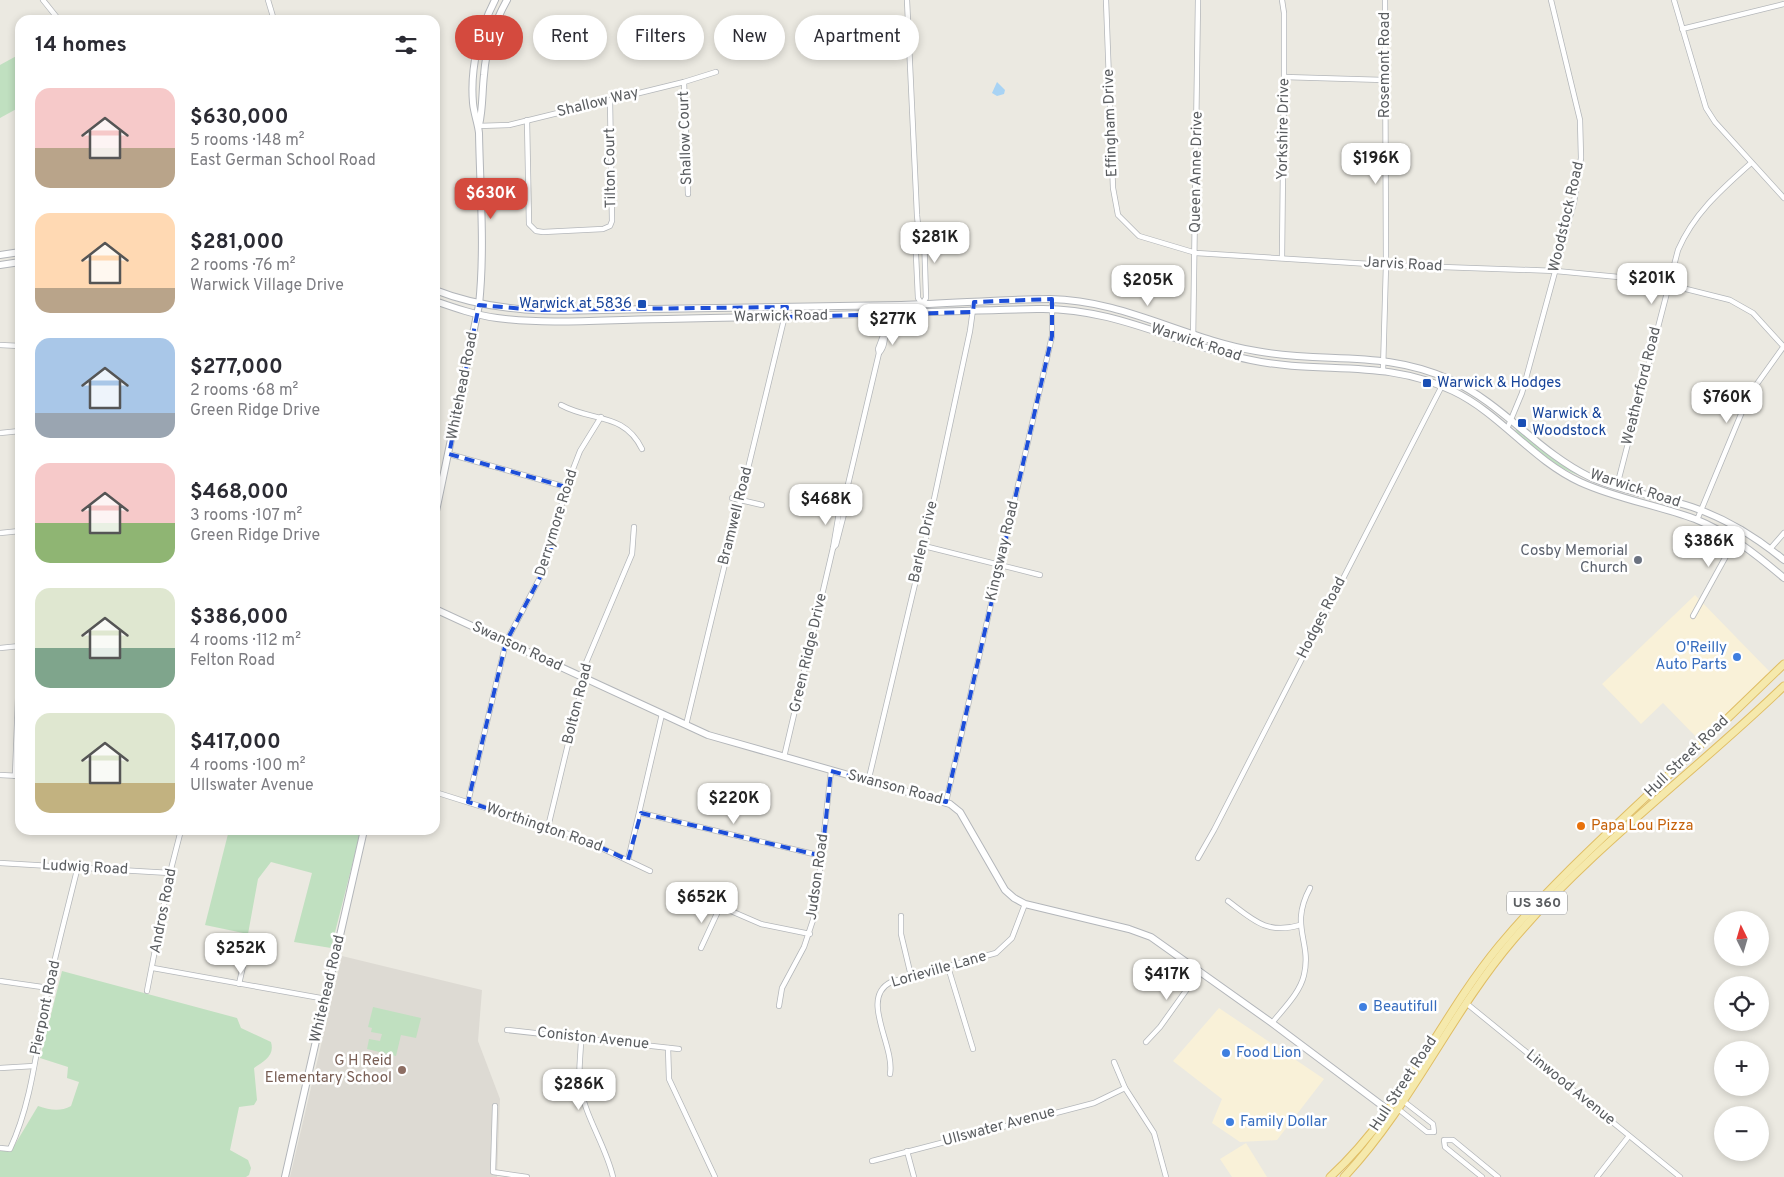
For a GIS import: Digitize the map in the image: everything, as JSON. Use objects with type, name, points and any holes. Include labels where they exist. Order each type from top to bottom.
[{"type":"main road","points":[[478,126],[473,105],[474,65],[483,26],[495,0]]},
{"type":"main road","points":[[478,126],[483,107],[483,77],[488,47],[497,20],[507,0]]},
{"type":"main road","name":"Whitehead Road","points":[[440,494],[480,305],[482,276],[478,126]]},
{"type":"main road","points":[[0,255],[15,253]]},
{"type":"main road","points":[[0,265],[15,263]]},
{"type":"main road","name":"Warwick Road","points":[[440,292],[480,305],[536,310],[887,306],[1052,299],[1111,307],[1235,347],[1274,354],[1384,360],[1414,366],[1446,378],[1476,393],[1557,458],[1592,478],[1702,511],[1741,529],[1784,560]]},
{"type":"main road","name":"Warwick Road","points":[[440,303],[477,315],[537,320],[785,317],[1053,309],[1079,310],[1118,318],[1233,356],[1272,364],[1383,370],[1420,378],[1441,386],[1474,403],[1552,467],[1597,490],[1697,520],[1735,541],[1784,578]]},
{"type":"main road","name":"Swanson Road","points":[[440,611],[708,735],[868,782],[946,802],[960,812],[1007,893],[1025,904],[1144,934],[1200,970],[1393,1109]]},
{"type":"main road","name":"Hull Street Road","points":[[1344,1177],[1370,1148],[1400,1098],[1498,947],[1538,902],[1784,664]]},
{"type":"main road","name":"Hull Street Road","points":[[1463,1000],[1513,940],[1567,883],[1639,814],[1784,686]]},
{"type":"main road","name":"Whitehead Road","points":[[286,1177],[363,835]]},
{"type":"main road","name":"Hull Street Road","points":[[1330,1177],[1364,1143],[1393,1109]]},
{"type":"street","points":[[43,0],[55,15]]},
{"type":"street","points":[[268,0],[272,15]]},
{"type":"street","points":[[907,0],[918,225],[915,234],[918,298],[922,304],[922,314]]},
{"type":"street","name":"Effingham Drive","points":[[1106,0],[1113,188],[1118,215],[1140,236]]},
{"type":"street","name":"Queen Anne Drive","points":[[1193,344],[1196,253],[1198,0]]},
{"type":"street","name":"Yorkshire Drive","points":[[1282,0],[1284,12],[1282,258]]},
{"type":"street","name":"Rosemont Road","points":[[1383,370],[1386,265],[1385,0]]},
{"type":"street","name":"Woodstock Road","points":[[1507,429],[1522,393],[1556,271],[1574,202],[1582,158],[1582,135],[1551,0]]},
{"type":"street","points":[[1674,0],[1706,108],[1715,122],[1784,198]]},
{"type":"street","points":[[1682,29],[1783,4]]},
{"type":"street","name":"Shallow Way","points":[[478,126],[509,125],[684,82],[716,72]]},
{"type":"street","points":[[1284,77],[1384,80]]},
{"type":"street","name":"Shallow Court","points":[[684,82],[688,194]]},
{"type":"street","name":"Tilton Court","points":[[527,120],[529,224],[536,231],[543,232],[603,229],[610,226],[612,221],[610,100]]},
{"type":"street","name":"Weatherford Road","points":[[1614,486],[1618,480],[1678,250],[1694,219],[1716,194],[1751,163]]},
{"type":"street","points":[[918,225],[924,233],[926,298],[922,304]]},
{"type":"street","name":"Jarvis Road","points":[[1140,236],[1196,253],[1386,265],[1556,271],[1650,280],[1730,300],[1752,313],[1784,347]]},
{"type":"street","name":"Kingsway Road","points":[[946,802],[1052,336],[1052,299]]},
{"type":"street","name":"Barlen Drive","points":[[868,782],[924,546],[970,331],[974,302]]},
{"type":"street","name":"Green Ridge Drive","points":[[784,757],[833,548],[836,545],[844,514],[842,510],[879,353],[879,343],[884,333],[887,306]]},
{"type":"street","name":"Bramwell Road","points":[[686,725],[787,307]]},
{"type":"street","points":[[0,346],[15,346]]},
{"type":"street","points":[[1697,520],[1750,394],[1784,347]]},
{"type":"street","name":"Hodges Road","points":[[1198,858],[1446,378]]},
{"type":"street","points":[[561,405],[572,411],[601,417],[630,430],[642,449]]},
{"type":"street","name":"Derrymore Road","points":[[468,802],[506,642],[547,564],[566,487],[580,451],[601,417]]},
{"type":"street","points":[[0,433],[15,432]]},
{"type":"street","points":[[449,454],[566,487]]},
{"type":"street","points":[[732,498],[762,505]]},
{"type":"street","name":"Bolton Road","points":[[548,827],[583,670],[632,554],[634,527]]},
{"type":"street","points":[[1694,616],[1741,529]]},
{"type":"street","points":[[0,533],[15,532]]},
{"type":"street","points":[[1770,549],[1784,533]]},
{"type":"street","points":[[924,546],[1040,574]]},
{"type":"street","points":[[0,648],[15,646]]},
{"type":"street","points":[[628,860],[641,813],[662,714]]},
{"type":"street","name":"Judson Road","points":[[779,1006],[782,988],[810,934],[818,903],[831,770]]},
{"type":"street","points":[[0,774],[15,776]]},
{"type":"street","name":"Worthington Road","points":[[440,794],[548,827],[650,871]]},
{"type":"street","points":[[641,813],[822,856]]},
{"type":"street","name":"Andros Road","points":[[147,991],[170,873],[180,835]]},
{"type":"street","name":"Ludwig Road","points":[[0,863],[78,866],[170,873]]},
{"type":"street","name":"Pierpont Road","points":[[0,1148],[10,1149],[17,1133],[34,1066],[48,988],[78,866]]},
{"type":"street","points":[[1272,1023],[1297,991],[1304,976],[1306,962],[1300,925],[1302,908],[1310,888]]},
{"type":"street","points":[[687,892],[720,908],[761,924],[810,934]]},
{"type":"street","points":[[1228,901],[1268,927],[1281,929],[1300,925]]},
{"type":"street","name":"Lorieville Lane","points":[[890,1074],[890,1054],[877,1009],[877,998],[886,984],[988,956],[1002,949],[1015,933],[1025,904]]},
{"type":"street","points":[[701,948],[720,908]]},
{"type":"street","points":[[902,916],[901,934],[912,976]]},
{"type":"street","points":[[239,984],[248,944]]},
{"type":"street","points":[[948,967],[973,1049]]},
{"type":"street","points":[[153,968],[326,999]]},
{"type":"street","points":[[1146,1042],[1160,1027],[1200,970]]},
{"type":"street","points":[[0,981],[48,988]]},
{"type":"street","name":"Linwood Avenue","points":[[1463,1000],[1680,1177]]},
{"type":"street","name":"Coniston Avenue","points":[[507,1030],[679,1049]]},
{"type":"street","points":[[581,1039],[580,1085],[614,1177]]},
{"type":"street","points":[[668,1048],[669,1079],[715,1177]]},
{"type":"street","points":[[1114,1062],[1125,1088],[1154,1133],[1166,1177]]},
{"type":"street","points":[[0,1068],[34,1066]]},
{"type":"street","name":"Ullswater Avenue","points":[[872,1160],[1094,1102],[1125,1088]]},
{"type":"street","points":[[1393,1109],[1427,1132],[1433,1133],[1435,1130],[1433,1124],[1400,1098]]},
{"type":"street","points":[[495,1106],[493,1172],[527,1177]]},
{"type":"street","points":[[1597,1177],[1629,1136]]},
{"type":"street","points":[[1482,1177],[1445,1147],[1444,1140],[1453,1140],[1498,1177]]},
{"type":"street","points":[[907,1152],[914,1177]]},
{"type":"highlighted area","points":[[1052,299],[1052,336],[946,802],[831,771],[822,856],[641,813],[628,860],[578,837],[468,802],[506,642],[547,564],[566,487],[449,454],[479,305],[536,310],[787,307],[785,317],[973,312],[974,302]]},
{"type":"shaded area","points":[[1695,595],[1770,672],[1699,740],[1663,703],[1641,724],[1602,684]]},
{"type":"shaded area","name":"G H Reid Elementary School","points":[[342,956],[482,990],[478,1041],[500,1099],[497,1177],[290,1177]]},
{"type":"shaded area","points":[[1219,1008],[1324,1079],[1277,1140],[1240,1142],[1212,1123],[1222,1099],[1173,1061]]},
{"type":"shaded area","points":[[1246,1143],[1267,1177],[1232,1177],[1220,1159]]},
{"type":"green space","points":[[15,57],[15,110],[0,118],[0,65]]},
{"type":"green space","points":[[1515,430],[1518,430],[1553,458],[1582,476],[1564,469],[1546,458],[1528,444]]},
{"type":"green space","points":[[228,835],[360,835],[331,948],[294,942],[312,873],[271,862],[258,879],[248,934],[205,925]]},
{"type":"green space","points":[[62,971],[237,1018],[241,1028],[271,1042],[270,1055],[254,1068],[257,1100],[254,1105],[239,1107],[230,1150],[248,1160],[251,1168],[249,1175],[246,1177],[0,1177],[0,1151],[11,1151],[38,1106],[55,1110],[71,1106],[79,1082],[67,1078],[68,1067],[40,1058]]},
{"type":"green space","points":[[373,1007],[421,1018],[416,1038],[401,1035],[396,1056],[367,1049],[369,1039],[380,1041],[382,1034],[371,1032],[372,1028],[368,1027]]},
{"type":"water","points":[[997,82],[1005,90],[1004,94],[997,96],[992,93]]},
{"type":"place","name":"Warwick at 5836","points":[[642,304]]},
{"type":"place","name":"Warwick & Hodges","points":[[1427,383]]},
{"type":"place","name":"Warwick & Woodstock","points":[[1522,423]]},
{"type":"place","name":"Cosby Memorial Church","points":[[1638,560]]},
{"type":"place","name":"O'Reilly Auto Parts","points":[[1737,657]]},
{"type":"place","name":"Papa Lou Pizza","points":[[1581,826]]},
{"type":"place","name":"Beautifull","points":[[1363,1007]]},
{"type":"place","name":"Food Lion","points":[[1226,1053]]},
{"type":"place","name":"G H Reid Elementary School","points":[[402,1070]]},
{"type":"place","name":"Family Dollar","points":[[1230,1122]]}]
